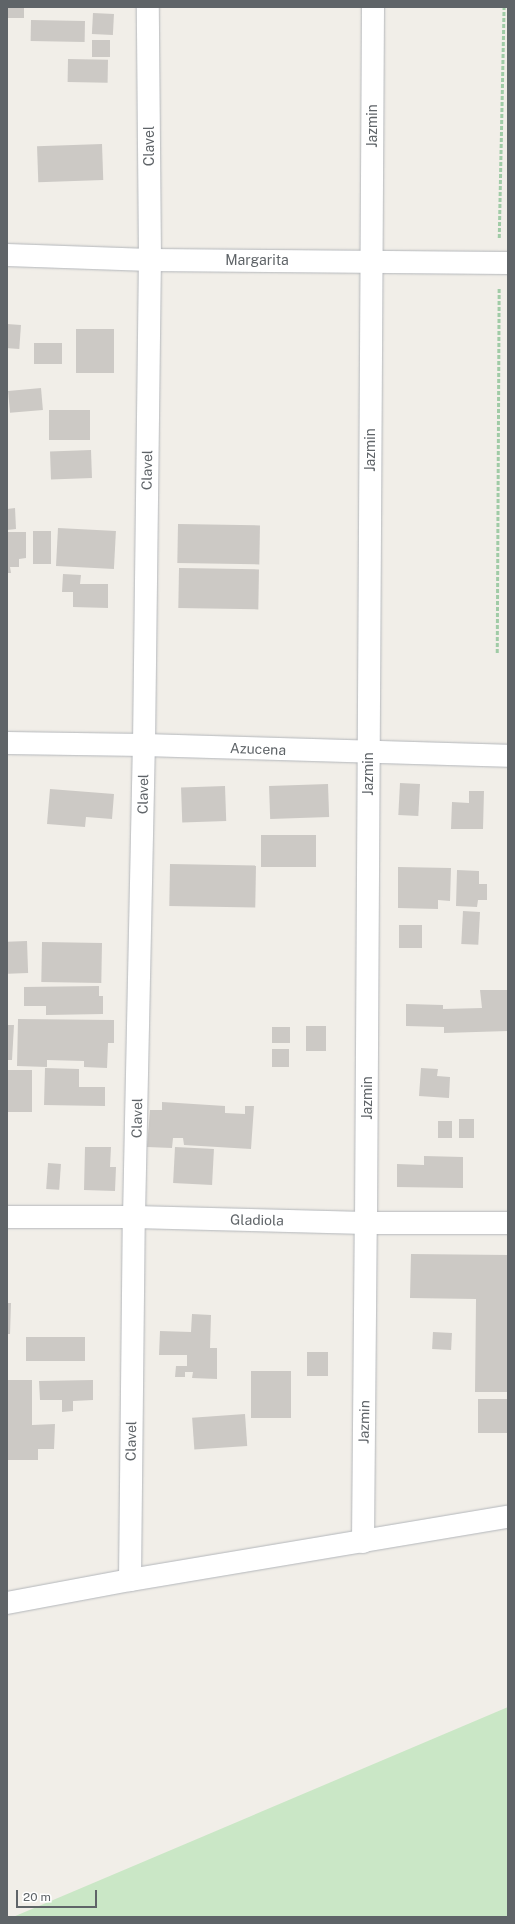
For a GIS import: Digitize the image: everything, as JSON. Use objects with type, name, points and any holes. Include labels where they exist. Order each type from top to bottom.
[{"type":"street","name":"Clavel","points":[[130,1580],[134,1217],[144,745],[150,260],[148,7]]},
{"type":"street","name":"Jazmin","points":[[363,1542],[373,7]]},
{"type":"street","name":"Margarita","points":[[7,255],[150,260],[503,263]]},
{"type":"street","name":"Azucena","points":[[7,743],[144,745],[508,756]]},
{"type":"street","name":"Gladiola","points":[[7,1217],[134,1217],[366,1223],[508,1223]]},
{"type":"street","points":[[7,1603],[130,1580],[508,1517]]},
{"type":"path","points":[[497,653],[503,263],[504,7]]},
{"type":"green space","points":[[508,1707],[508,1917],[13,1917]]},
{"type":"building","points":[[7,7],[24,7],[24,18],[7,18]]},
{"type":"building","points":[[93,13],[114,14],[113,35],[92,34]]},
{"type":"building","points":[[31,20],[85,21],[85,42],[31,41]]},
{"type":"building","points":[[92,40],[110,40],[110,57],[92,57]]},
{"type":"building","points":[[68,59],[108,60],[108,83],[68,82]]},
{"type":"building","points":[[102,144],[103,180],[38,182],[37,146]]},
{"type":"building","points":[[7,324],[21,325],[19,349],[7,348]]},
{"type":"building","points":[[76,329],[114,329],[114,373],[76,373]]},
{"type":"building","points":[[34,343],[62,343],[62,364],[34,364]]},
{"type":"building","points":[[41,388],[43,410],[10,413],[8,391]]},
{"type":"building","points":[[49,410],[90,410],[90,440],[49,440]]},
{"type":"building","points":[[91,450],[92,478],[51,479],[50,451]]},
{"type":"building","points":[[15,508],[16,529],[7,530],[7,509]]},
{"type":"building","points":[[178,524],[260,525],[259,564],[177,563]]},
{"type":"building","points":[[58,528],[116,531],[114,569],[56,566]]},
{"type":"building","points":[[33,531],[51,531],[51,564],[33,564]]},
{"type":"building","points":[[7,532],[26,532],[26,558],[19,559],[19,567],[10,567],[11,573],[7,573]]},
{"type":"building","points":[[179,568],[259,569],[258,609],[178,608]]},
{"type":"building","points":[[63,574],[81,575],[80,584],[108,584],[108,608],[73,607],[73,592],[62,592]]},
{"type":"building","points":[[400,783],[420,784],[418,816],[398,815]]},
{"type":"building","points":[[328,784],[329,817],[270,819],[269,786]]},
{"type":"building","points":[[225,786],[226,821],[182,823],[181,788]]},
{"type":"building","points":[[50,789],[114,794],[112,819],[86,817],[85,827],[47,824]]},
{"type":"building","points":[[469,791],[484,791],[483,829],[451,829],[452,802],[469,803]]},
{"type":"building","points":[[261,835],[316,835],[316,867],[261,867]]},
{"type":"building","points":[[170,864],[256,866],[255,907],[169,906]]},
{"type":"building","points":[[398,867],[451,868],[450,901],[438,900],[438,909],[398,908]]},
{"type":"building","points":[[457,870],[479,871],[479,884],[487,884],[487,900],[478,900],[477,907],[456,906]]},
{"type":"building","points":[[463,911],[480,912],[478,945],[461,944]]},
{"type":"building","points":[[399,925],[422,925],[422,948],[399,948]]},
{"type":"building","points":[[27,941],[28,973],[8,974],[7,942]]},
{"type":"building","points":[[42,942],[102,943],[101,983],[41,982]]},
{"type":"building","points":[[99,986],[99,996],[103,996],[103,1014],[46,1015],[46,1006],[24,1006],[24,987]]},
{"type":"building","points":[[480,990],[508,990],[508,1031],[444,1033],[444,1027],[406,1026],[406,1004],[443,1005],[443,1009],[482,1008]]},
{"type":"building","points":[[18,1019],[114,1020],[114,1043],[108,1043],[107,1068],[84,1067],[84,1061],[47,1060],[47,1067],[17,1066]]},
{"type":"building","points":[[7,1025],[14,1025],[12,1060],[7,1060]]},
{"type":"building","points":[[306,1026],[326,1026],[326,1051],[306,1051]]},
{"type":"building","points":[[272,1027],[290,1027],[290,1043],[272,1043]]},
{"type":"building","points":[[272,1049],[289,1049],[289,1067],[272,1067]]},
{"type":"building","points":[[45,1068],[79,1069],[79,1087],[105,1087],[105,1106],[44,1105]]},
{"type":"building","points":[[421,1068],[438,1069],[437,1076],[450,1077],[449,1098],[419,1096]]},
{"type":"building","points":[[7,1070],[32,1070],[32,1112],[7,1112]]},
{"type":"building","points":[[162,1102],[225,1106],[225,1113],[245,1114],[245,1106],[254,1106],[251,1149],[184,1145],[183,1138],[173,1138],[172,1148],[147,1147],[150,1110],[162,1110]]},
{"type":"building","points":[[459,1119],[474,1119],[474,1138],[459,1138]]},
{"type":"building","points":[[438,1121],[452,1121],[452,1138],[438,1138]]},
{"type":"building","points":[[85,1147],[111,1147],[110,1167],[116,1167],[115,1191],[84,1190]]},
{"type":"building","points":[[175,1147],[214,1149],[212,1185],[173,1183]]},
{"type":"building","points":[[424,1156],[463,1157],[463,1188],[397,1187],[397,1164],[424,1165]]},
{"type":"building","points":[[48,1163],[61,1164],[59,1190],[46,1189]]},
{"type":"building","points":[[411,1254],[508,1255],[508,1392],[475,1392],[476,1299],[410,1298]]},
{"type":"building","points":[[7,1303],[11,1303],[10,1334],[7,1334]]},
{"type":"building","points":[[192,1314],[211,1315],[210,1348],[217,1348],[217,1379],[192,1378],[193,1372],[185,1372],[185,1377],[175,1377],[176,1366],[187,1366],[187,1355],[159,1355],[160,1331],[191,1332]]},
{"type":"building","points":[[433,1332],[452,1333],[451,1350],[432,1349]]},
{"type":"building","points":[[26,1337],[85,1337],[85,1361],[26,1361]]},
{"type":"building","points":[[307,1352],[328,1352],[328,1376],[307,1376]]},
{"type":"building","points":[[251,1371],[291,1371],[291,1418],[251,1418]]},
{"type":"building","points":[[7,1380],[32,1380],[32,1425],[55,1424],[54,1449],[38,1449],[38,1460],[7,1460]]},
{"type":"building","points":[[93,1380],[93,1400],[73,1401],[73,1411],[62,1412],[62,1400],[40,1400],[39,1381]]},
{"type":"building","points":[[478,1399],[508,1399],[508,1433],[478,1433]]},
{"type":"building","points":[[245,1414],[247,1446],[194,1450],[192,1418]]}]
